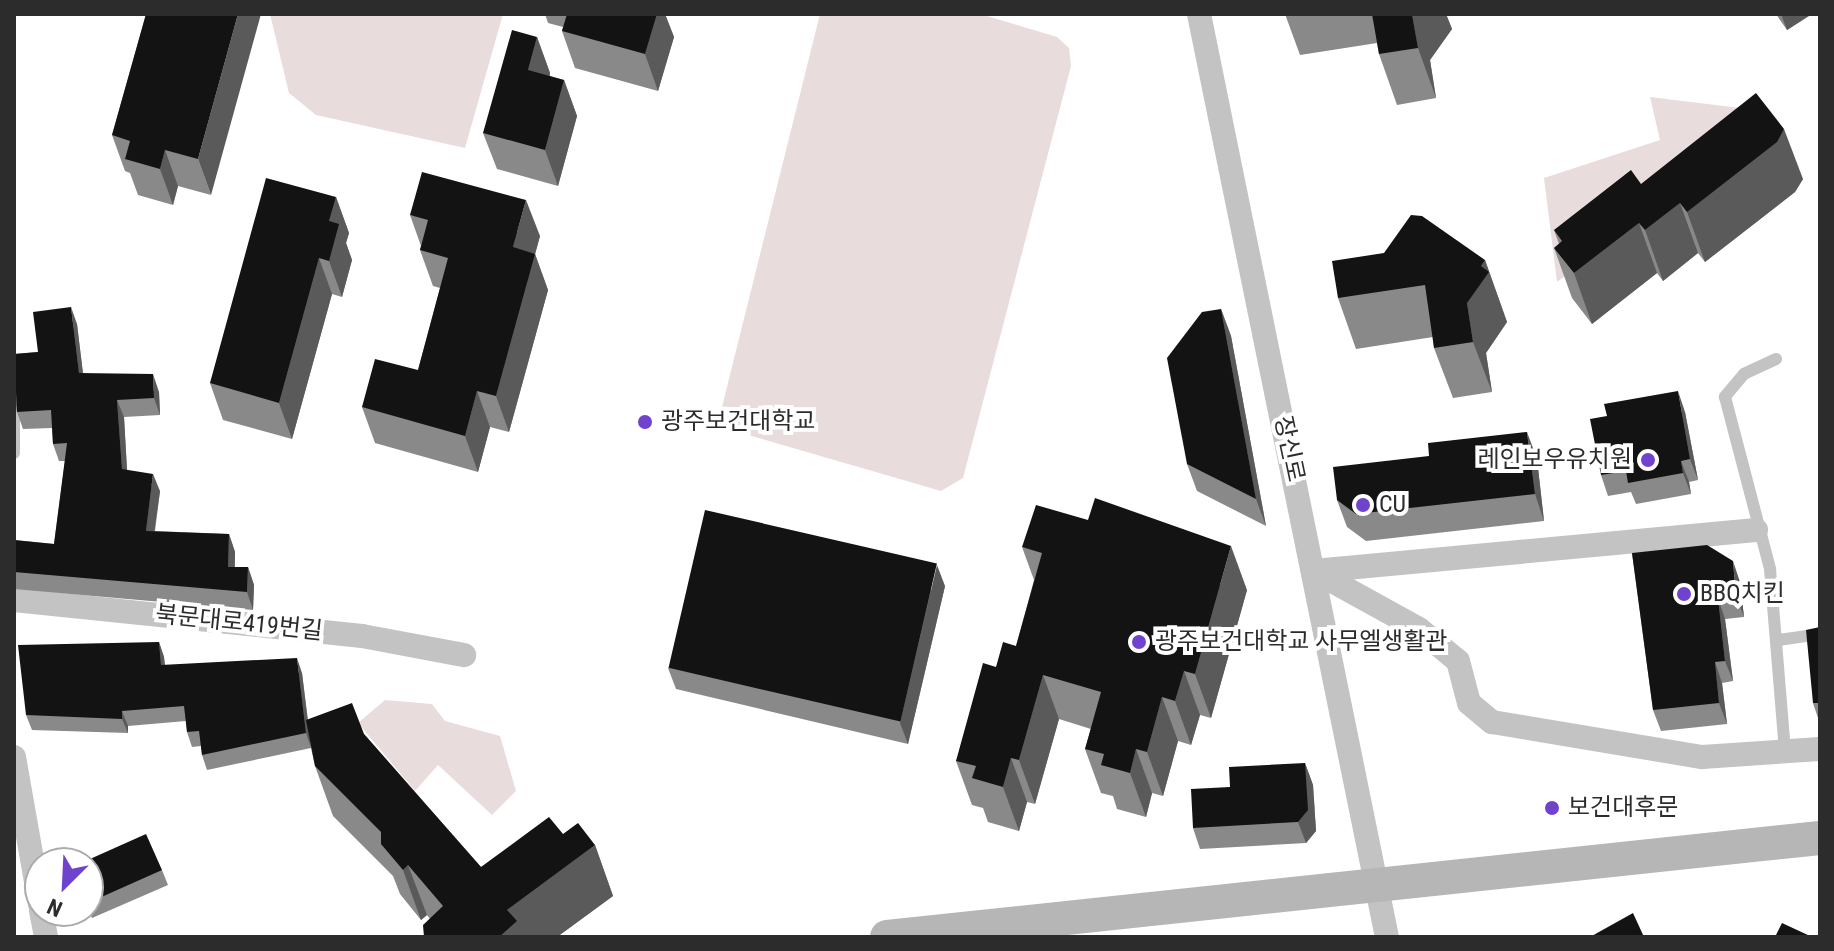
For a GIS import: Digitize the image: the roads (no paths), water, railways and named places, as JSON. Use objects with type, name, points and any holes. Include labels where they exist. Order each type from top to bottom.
[{"type":"main road","points":[[887,937],[1820,838]]},
{"type":"street","name":"장신로","points":[[1199,14],[1379,883],[1387,937]]},
{"type":"street","points":[[1314,571],[1756,530]]},
{"type":"street","points":[[1314,571],[1419,629],[1458,661],[1469,703],[1492,722],[1635,750],[1702,757],[1820,749]]},
{"type":"street","name":"북문대로419번길","points":[[14,600],[362,636],[464,655]]},
{"type":"street","points":[[14,757],[29,847]]},
{"type":"lane","points":[[1776,359],[1744,374],[1725,397],[1756,530],[1770,569],[1785,753]]},
{"type":"lane","points":[[14,413],[14,453]]},
{"type":"lane","points":[[1778,640],[1820,634]]},
{"type":"place","name":"광주보건대학교","points":[[645,422]]},
{"type":"place","name":"레인보우유치원","points":[[1648,460]]},
{"type":"place","name":"CU","points":[[1363,505]]},
{"type":"place","name":"BBQ치킨","points":[[1684,594]]},
{"type":"place","name":"광주보건대학교 사무엘생활관","points":[[1139,642]]},
{"type":"place","name":"보건대후문","points":[[1552,808]]}]
